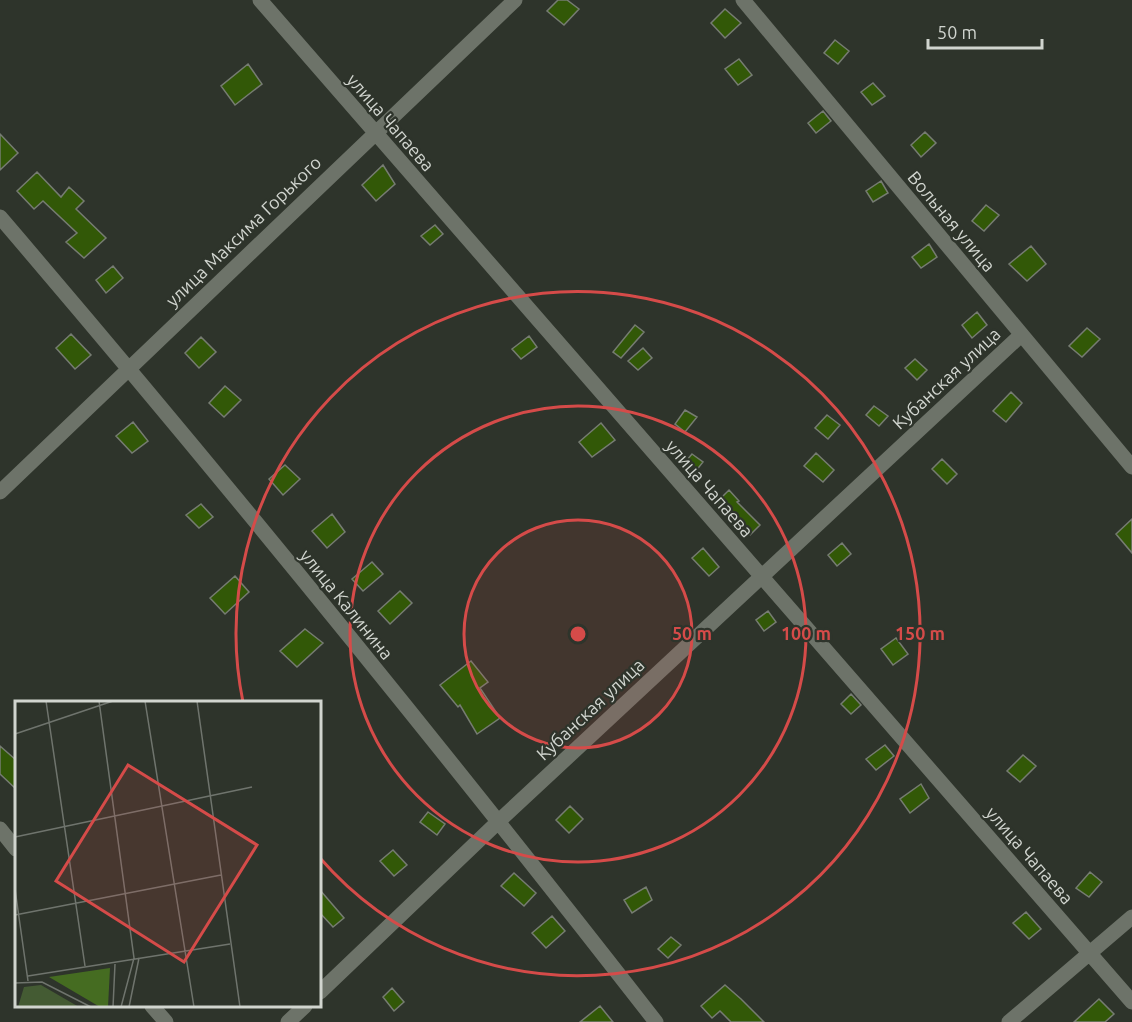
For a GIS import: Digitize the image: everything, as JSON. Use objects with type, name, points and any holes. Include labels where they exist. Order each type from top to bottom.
[{"type":"street","name":"улица Чапаева","points":[[260,0],[1132,1002]]},
{"type":"street","name":"улица Максима Горького","points":[[0,492],[514,0]]},
{"type":"street","name":"Вольная улица","points":[[742,0],[1132,467]]},
{"type":"street","name":"улица Калинина","points":[[0,217],[129,367],[499,821],[656,1022]]},
{"type":"street","name":"Кубанская улица","points":[[321,991],[499,821],[1021,335]]},
{"type":"street","points":[[0,829],[15,848]]},
{"type":"street","points":[[1009,1022],[1132,917]]},
{"type":"street","points":[[154,1007],[166,1022]]},
{"type":"street","points":[[288,1022],[303,1007]]},
{"type":"building","points":[[558,0],[567,0],[579,9],[564,25],[547,11]]},
{"type":"building","points":[[725,9],[741,23],[725,38],[711,23]]},
{"type":"building","points":[[835,40],[849,51],[838,64],[824,53]]},
{"type":"building","points":[[739,59],[752,75],[738,85],[725,69]]},
{"type":"building","points":[[248,64],[262,84],[235,105],[221,86]]},
{"type":"building","points":[[873,83],[885,96],[872,105],[861,92]]},
{"type":"building","points":[[823,111],[831,121],[816,133],[808,123]]},
{"type":"building","points":[[925,132],[936,143],[921,157],[911,145]]},
{"type":"building","points":[[0,134],[18,153],[0,170]]},
{"type":"building","points":[[383,165],[395,184],[376,201],[362,185]]},
{"type":"building","points":[[37,172],[61,197],[69,187],[84,201],[76,209],[106,238],[84,258],[66,242],[77,233],[43,201],[34,209],[17,191]]},
{"type":"building","points":[[881,181],[888,193],[873,202],[866,191]]},
{"type":"building","points":[[986,205],[999,215],[984,231],[972,221]]},
{"type":"building","points":[[435,225],[443,234],[430,245],[421,236]]},
{"type":"building","points":[[929,244],[937,257],[921,268],[912,257]]},
{"type":"building","points":[[1031,246],[1046,264],[1027,281],[1009,264]]},
{"type":"building","points":[[113,266],[123,278],[106,293],[96,280]]},
{"type":"building","points":[[977,312],[987,325],[972,338],[962,325]]},
{"type":"building","points":[[635,325],[644,332],[621,358],[613,352]]},
{"type":"building","points":[[1087,328],[1100,339],[1082,357],[1069,346]]},
{"type":"building","points":[[71,334],[91,355],[75,369],[56,348]]},
{"type":"building","points":[[529,336],[537,347],[521,359],[512,349]]},
{"type":"building","points":[[201,337],[216,352],[199,368],[185,353]]},
{"type":"building","points":[[643,348],[652,358],[638,370],[628,361]]},
{"type":"building","points":[[915,359],[927,370],[917,380],[905,368]]},
{"type":"building","points":[[225,386],[241,400],[224,417],[209,403]]},
{"type":"building","points":[[1011,392],[1022,403],[1006,422],[993,411]]},
{"type":"building","points":[[874,406],[888,416],[879,426],[866,415]]},
{"type":"building","points":[[685,410],[697,417],[685,432],[675,424]]},
{"type":"building","points":[[827,415],[840,425],[828,439],[815,428]]},
{"type":"building","points":[[133,422],[148,441],[132,453],[116,436]]},
{"type":"building","points":[[601,423],[615,440],[592,457],[579,442]]},
{"type":"building","points":[[816,453],[834,470],[823,482],[804,466]]},
{"type":"building","points":[[692,454],[703,462],[692,476],[681,467]]},
{"type":"building","points":[[942,459],[957,474],[947,484],[932,469]]},
{"type":"building","points":[[285,465],[300,479],[283,495],[269,479]]},
{"type":"building","points":[[729,490],[739,501],[737,502],[760,525],[750,535],[717,502]]},
{"type":"building","points":[[201,504],[213,517],[199,528],[186,515]]},
{"type":"building","points":[[332,514],[345,532],[327,548],[312,531]]},
{"type":"building","points":[[1132,519],[1132,553],[1116,534]]},
{"type":"building","points":[[842,543],[851,554],[837,566],[828,555]]},
{"type":"building","points":[[703,548],[719,567],[709,576],[692,558]]},
{"type":"building","points":[[372,562],[383,574],[363,591],[352,579]]},
{"type":"building","points":[[235,576],[249,592],[225,614],[210,598]]},
{"type":"building","points":[[400,591],[412,603],[390,624],[378,611]]},
{"type":"building","points":[[768,611],[776,622],[764,631],[756,620]]},
{"type":"building","points":[[305,629],[323,643],[297,667],[280,651]]},
{"type":"building","points":[[896,638],[908,654],[893,665],[881,649]]},
{"type":"building","points":[[471,661],[488,682],[480,688],[500,718],[477,734],[460,705],[458,707],[440,685]]},
{"type":"building","points":[[851,694],[861,705],[851,714],[841,704]]},
{"type":"building","points":[[885,745],[894,756],[876,770],[866,759]]},
{"type":"building","points":[[0,746],[15,759],[15,788],[0,774]]},
{"type":"building","points":[[1023,755],[1036,766],[1020,782],[1007,771]]},
{"type":"building","points":[[921,784],[929,798],[910,813],[900,799]]},
{"type":"building","points":[[570,806],[583,819],[569,833],[556,820]]},
{"type":"building","points":[[428,812],[445,824],[437,835],[420,822]]},
{"type":"building","points":[[393,850],[407,865],[394,876],[380,861]]},
{"type":"building","points":[[1090,872],[1102,882],[1089,897],[1076,888]]},
{"type":"building","points":[[514,873],[536,893],[524,906],[501,886]]},
{"type":"building","points":[[646,887],[652,900],[632,913],[624,900]]},
{"type":"building","points":[[321,891],[344,918],[333,927],[321,914]]},
{"type":"building","points":[[1026,912],[1041,929],[1029,939],[1013,923]]},
{"type":"building","points":[[552,916],[565,931],[546,948],[532,933]]},
{"type":"building","points":[[671,937],[681,945],[668,958],[658,949]]},
{"type":"building","points":[[725,985],[764,1022],[731,1022],[720,1011],[712,1018],[701,1006]]},
{"type":"building","points":[[392,988],[404,1002],[394,1011],[383,997]]},
{"type":"building","points":[[1099,999],[1114,1014],[1105,1022],[1074,1022]]},
{"type":"building","points":[[600,1006],[613,1022],[580,1022]]}]
